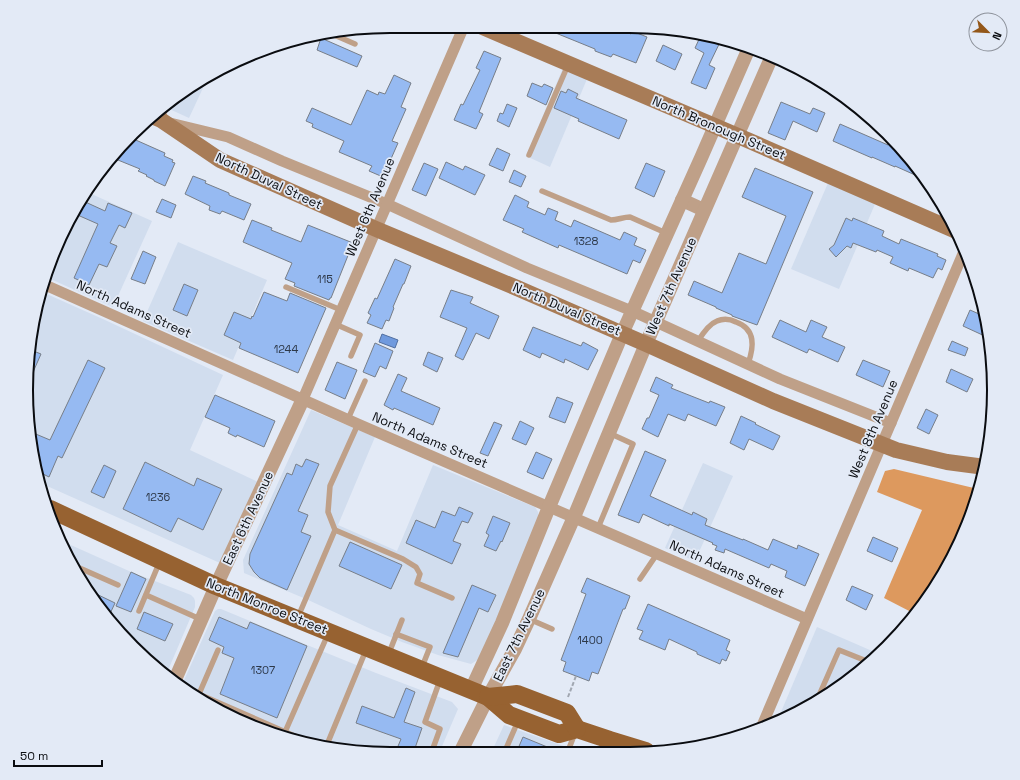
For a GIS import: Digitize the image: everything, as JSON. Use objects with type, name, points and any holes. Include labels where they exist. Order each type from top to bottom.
[{"type":"main road","name":"North Bronough Street","points":[[496,33],[947,227]]},
{"type":"main road","name":"North Duval Street","points":[[162,116],[220,160],[376,229],[646,344],[773,401],[896,450],[947,462],[979,466]]},
{"type":"main road","name":"North Monroe Street","points":[[54,511],[216,586],[488,697],[508,715],[559,734],[577,728],[567,713],[517,694],[488,697]]},
{"type":"main road","points":[[577,728],[609,743],[626,747]]},
{"type":"street","name":"West 6th Avenue","points":[[303,399],[461,33]]},
{"type":"street","name":"West 7th Avenue","points":[[549,507],[632,311],[747,53]]},
{"type":"street","name":"West 7th Avenue","points":[[574,517],[646,344],[770,61]]},
{"type":"street","name":"North Duval Street","points":[[163,115],[228,137],[387,204],[527,268],[656,321],[780,379],[890,423]]},
{"type":"street","points":[[682,200],[704,210]]},
{"type":"street","name":"West 8th Avenue","points":[[763,722],[961,257]]},
{"type":"street","name":"North Adams Street","points":[[49,286],[353,422],[807,619]]},
{"type":"street","name":"East 6th Avenue","points":[[177,676],[216,586],[303,399]]},
{"type":"street","name":"East 7th Avenue","points":[[471,690],[507,610],[549,507]]},
{"type":"street","name":"East 7th Avenue","points":[[467,747],[488,697],[515,650],[574,517]]},
{"type":"street","points":[[507,610],[529,619]]},
{"type":"lane","points":[[338,37],[355,44]]},
{"type":"lane","points":[[529,154],[569,64]]},
{"type":"lane","points":[[542,191],[611,220],[630,217],[667,233]]},
{"type":"lane","points":[[286,287],[341,310]]},
{"type":"lane","points":[[698,341],[706,330],[718,320],[729,319],[743,324],[749,332],[752,341],[752,350],[748,364]]},
{"type":"lane","points":[[335,324],[360,335],[351,356]]},
{"type":"lane","points":[[297,619],[335,530],[328,512],[330,486],[353,422],[365,381]]},
{"type":"lane","points":[[598,528],[634,444],[608,433]]},
{"type":"lane","points":[[335,530],[403,559],[416,567],[420,574],[417,583],[452,598]]},
{"type":"lane","points":[[640,579],[657,554]]},
{"type":"lane","points":[[139,611],[160,560]]},
{"type":"lane","points":[[82,569],[118,585]]},
{"type":"lane","points":[[146,595],[202,620]]},
{"type":"lane","points":[[529,619],[552,629]]},
{"type":"lane","points":[[388,656],[402,620]]},
{"type":"lane","points":[[285,731],[329,632]]},
{"type":"lane","points":[[396,634],[430,647],[421,670]]},
{"type":"lane","points":[[328,741],[367,648]]},
{"type":"lane","points":[[200,692],[218,650]]},
{"type":"lane","points":[[821,691],[839,650],[863,660]]},
{"type":"lane","points":[[433,747],[440,729],[425,722],[440,677]]},
{"type":"lane","points":[[235,711],[276,728]]},
{"type":"lane","points":[[508,747],[519,719]]},
{"type":"lane","points":[[570,747],[577,728]]},
{"type":"path","points":[[566,702],[576,676]]},
{"type":"shaded area","points":[[563,68],[587,79],[550,167],[526,156]]},
{"type":"shaded area","points":[[204,85],[189,118],[170,109]]},
{"type":"shaded area","points":[[828,183],[875,204],[839,289],[791,269]]},
{"type":"shaded area","points":[[92,194],[152,221],[113,307],[51,279],[60,253],[70,232]]},
{"type":"shaded area","points":[[178,242],[267,280],[233,360],[143,321]]},
{"type":"shaded area","points":[[46,294],[223,375],[190,450],[258,482],[220,563],[46,486],[36,437],[33,390],[36,343]]},
{"type":"shaded area","points":[[311,410],[375,437],[338,525],[397,551],[433,465],[535,507],[539,518],[479,659],[471,664],[438,655],[402,642],[244,573],[243,560]]},
{"type":"shaded area","points":[[703,463],[733,476],[695,561],[665,548]]},
{"type":"shaded area","points":[[894,469],[973,488],[960,527],[950,548],[927,588],[910,611],[884,598],[922,510],[877,492],[885,471]]},
{"type":"shaded area","points":[[68,544],[129,571],[191,595],[195,601],[195,607],[168,669],[138,642],[107,607],[93,588]]},
{"type":"shaded area","points":[[221,609],[376,673],[452,702],[458,709],[442,747],[367,746],[320,740],[298,735],[253,720],[211,699],[184,681],[215,611]]},
{"type":"shaded area","points":[[817,627],[872,651],[828,687],[780,714]]},
{"type":"shaded area","points":[[504,725],[567,747],[494,747]]},
{"type":"water","points":[[382,334],[398,340],[395,348],[379,342]]},
{"type":"building","points":[[556,33],[638,33],[647,37],[636,63],[613,54],[611,57],[595,51],[595,49]]},
{"type":"building","points":[[324,39],[362,56],[357,67],[317,50],[320,40]]},
{"type":"building","points":[[699,40],[719,44],[709,65],[715,68],[706,89],[691,83],[704,53],[695,48]]},
{"type":"building","points":[[663,45],[682,54],[675,70],[656,61]]},
{"type":"building","points":[[484,51],[501,58],[479,112],[483,114],[476,129],[454,120],[480,70],[476,68]]},
{"type":"building","points":[[394,75],[411,83],[401,107],[406,109],[392,141],[398,143],[383,177],[369,171],[372,166],[339,152],[344,141],[312,127],[313,124],[306,121],[312,108],[351,125],[367,90],[378,95],[379,92],[385,94]]},
{"type":"building","points":[[532,83],[542,87],[544,84],[553,88],[546,105],[527,96]]},
{"type":"building","points":[[568,89],[578,94],[576,98],[627,120],[619,139],[578,121],[579,119],[554,108],[561,91],[566,93]]},
{"type":"building","points":[[781,102],[810,114],[813,108],[825,113],[817,132],[793,121],[785,140],[768,133]]},
{"type":"building","points":[[507,104],[517,108],[509,127],[497,121],[500,113],[503,114]]},
{"type":"building","points":[[840,124],[888,144],[914,175],[872,158],[833,141]]},
{"type":"building","points":[[136,140],[165,153],[164,156],[173,160],[172,162],[175,163],[165,186],[138,171],[140,169],[118,160]]},
{"type":"building","points":[[497,148],[510,154],[503,171],[489,165]]},
{"type":"building","points":[[446,162],[463,170],[465,166],[485,175],[475,195],[439,178]]},
{"type":"building","points":[[424,163],[438,169],[426,196],[412,190]]},
{"type":"building","points":[[646,163],[665,171],[654,197],[635,188]]},
{"type":"building","points":[[755,168],[813,192],[757,325],[732,316],[716,307],[688,295],[694,281],[722,293],[739,253],[766,264],[786,216],[742,197]]},
{"type":"building","points":[[514,170],[526,176],[521,187],[509,182]]},
{"type":"building","points":[[193,176],[206,181],[205,183],[229,193],[229,195],[251,204],[244,220],[222,211],[220,214],[209,210],[210,206],[185,194]]},
{"type":"building","points":[[515,195],[529,202],[527,207],[545,215],[548,208],[558,212],[555,220],[571,227],[574,220],[620,240],[624,232],[637,238],[634,245],[646,250],[640,263],[633,260],[627,274],[559,245],[558,248],[522,232],[524,229],[503,220]]},
{"type":"building","points":[[162,199],[176,205],[171,218],[156,212]]},
{"type":"building","points":[[86,202],[105,211],[108,203],[132,213],[125,228],[119,225],[110,243],[117,246],[107,267],[99,264],[89,285],[74,278],[98,224],[79,215]]},
{"type":"building","points":[[846,218],[852,221],[853,218],[884,231],[882,236],[899,244],[901,239],[938,254],[937,256],[946,260],[942,270],[938,268],[933,278],[909,268],[908,271],[890,263],[893,257],[877,250],[876,252],[853,243],[851,248],[847,246],[836,257],[829,249],[834,245]]},
{"type":"building","points":[[252,220],[272,228],[271,230],[301,242],[308,225],[353,243],[329,300],[294,286],[295,283],[285,279],[292,263],[243,242]]},
{"type":"building","points":[[143,251],[156,257],[145,284],[131,279]]},
{"type":"building","points":[[395,259],[411,266],[393,307],[394,308],[389,321],[386,320],[382,329],[367,323],[371,315],[368,313],[375,298],[377,299]]},
{"type":"building","points":[[184,284],[198,290],[187,316],[173,310]]},
{"type":"building","points":[[451,290],[473,297],[470,303],[499,316],[489,339],[476,333],[463,360],[455,356],[467,328],[440,317]]},
{"type":"building","points":[[264,292],[287,301],[290,293],[326,308],[298,373],[239,348],[241,343],[224,335],[234,312],[251,319],[252,316],[253,317]]},
{"type":"building","points":[[970,310],[979,314],[983,335],[963,326]]},
{"type":"building","points":[[780,320],[806,332],[811,320],[827,327],[822,337],[845,347],[838,362],[809,349],[807,353],[772,337]]},
{"type":"building","points":[[533,327],[581,346],[583,342],[598,350],[588,370],[565,359],[564,363],[542,353],[540,358],[523,350]]},
{"type":"building","points":[[952,341],[968,348],[965,356],[948,350]]},
{"type":"building","points":[[375,343],[393,351],[386,369],[380,366],[375,377],[363,372]]},
{"type":"building","points":[[35,352],[41,354],[34,370]]},
{"type":"building","points":[[428,352],[443,358],[437,372],[423,365]]},
{"type":"building","points":[[88,360],[105,368],[62,458],[58,456],[49,477],[43,474],[36,434],[50,440]]},
{"type":"building","points":[[863,360],[890,371],[883,387],[856,375]]},
{"type":"building","points":[[337,362],[357,370],[345,399],[325,390]]},
{"type":"building","points":[[951,369],[973,379],[967,392],[946,382]]},
{"type":"building","points":[[398,374],[407,378],[401,391],[440,408],[433,425],[394,408],[393,410],[384,405]]},
{"type":"building","points":[[656,377],[673,385],[671,388],[709,403],[710,401],[725,407],[716,426],[688,414],[685,421],[668,414],[658,437],[642,429],[647,418],[649,418],[659,395],[650,391]]},
{"type":"building","points":[[215,395],[275,421],[264,447],[237,435],[236,437],[228,433],[230,428],[205,417]]},
{"type":"building","points":[[557,397],[573,403],[565,423],[549,417]]},
{"type":"building","points":[[926,409],[938,415],[929,434],[917,428]]},
{"type":"building","points":[[741,416],[780,436],[773,450],[749,439],[744,450],[730,443]]},
{"type":"building","points":[[520,421],[534,428],[526,445],[512,439]]},
{"type":"building","points":[[494,422],[502,425],[488,456],[480,453]]},
{"type":"building","points":[[645,451],[666,460],[650,496],[692,515],[693,512],[707,519],[705,525],[768,550],[773,539],[797,549],[798,545],[819,554],[805,586],[785,577],[787,571],[771,564],[769,568],[725,549],[724,553],[715,550],[717,546],[712,544],[713,543],[643,514],[639,523],[618,515]]},
{"type":"building","points":[[536,452],[552,459],[543,479],[527,472]]},
{"type":"building","points":[[306,459],[319,464],[298,511],[308,515],[301,532],[311,536],[287,590],[260,578],[249,564],[250,554],[287,473],[292,475],[296,464],[302,467]]},
{"type":"building","points":[[145,462],[194,486],[197,478],[222,489],[203,530],[178,518],[171,532],[123,509]]},
{"type":"building","points":[[104,465],[116,471],[104,498],[91,492]]},
{"type":"building","points":[[459,507],[473,513],[468,523],[462,521],[453,541],[461,544],[452,564],[406,543],[416,520],[435,528],[442,511],[455,516]]},
{"type":"building","points":[[493,516],[510,523],[502,542],[501,541],[496,551],[484,546],[489,535],[486,533]]},
{"type":"building","points":[[873,537],[898,548],[892,562],[867,551]]},
{"type":"building","points":[[350,542],[402,565],[391,589],[339,566]]},
{"type":"building","points":[[131,572],[146,579],[131,612],[116,606]]},
{"type":"building","points":[[587,578],[630,596],[625,609],[623,609],[598,674],[592,672],[589,681],[563,671],[566,662],[561,660],[586,594],[581,592]]},
{"type":"building","points":[[472,585],[496,595],[488,612],[479,608],[458,657],[443,653]]},
{"type":"building","points":[[852,586],[873,595],[866,610],[846,600]]},
{"type":"building","points":[[98,595],[115,603],[111,612]]},
{"type":"building","points":[[648,604],[730,640],[726,650],[730,652],[726,661],[722,659],[720,664],[669,639],[665,650],[639,639],[643,631],[637,629]]},
{"type":"building","points":[[144,612],[173,624],[165,641],[137,629]]},
{"type":"building","points":[[219,617],[247,629],[250,622],[307,646],[277,718],[220,694],[234,658],[222,653],[224,647],[209,640]]},
{"type":"building","points":[[406,688],[415,692],[404,722],[422,728],[415,747],[398,747],[401,739],[356,723],[362,706],[394,718]]},
{"type":"building","points":[[523,737],[547,747],[519,747]]}]
